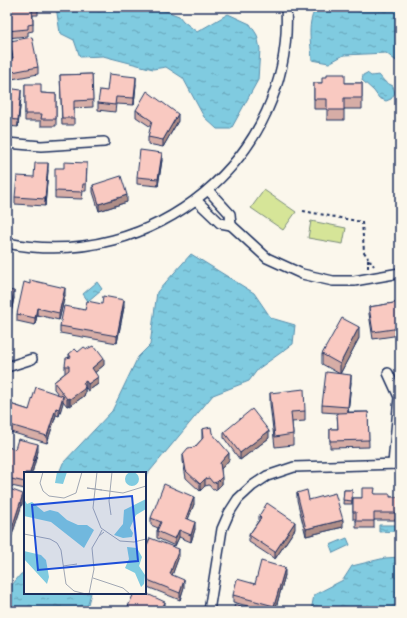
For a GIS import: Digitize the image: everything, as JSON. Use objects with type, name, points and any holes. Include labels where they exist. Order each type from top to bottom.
[{"type":"street","points":[[7,243],[54,248],[106,243],[158,224],[196,200],[208,190],[243,152],[265,113],[278,79],[282,60],[286,28],[286,7]]},
{"type":"street","points":[[7,144],[41,146],[104,142]]},
{"type":"street","points":[[208,190],[230,214],[231,225]]},
{"type":"street","points":[[196,200],[220,223],[231,225],[267,258],[302,274],[327,280],[354,281],[400,273]]},
{"type":"street","points":[[7,368],[32,358]]},
{"type":"street","points":[[209,611],[222,529],[229,513],[238,499],[252,486],[267,476],[294,467],[397,464],[399,397],[388,373]]},
{"type":"path","points":[[303,211],[362,222],[364,252],[374,266]]},
{"type":"path","points":[[368,258],[368,268]]},
{"type":"green space","points":[[264,190],[296,212],[283,230],[251,208]]},
{"type":"green space","points":[[311,221],[346,228],[343,244],[308,238]]},
{"type":"water","points":[[56,7],[155,7],[179,16],[197,32],[228,14],[250,24],[257,35],[260,49],[258,80],[231,129],[217,129],[204,117],[183,78],[166,67],[153,69],[103,56],[80,57],[74,40],[60,33]]},
{"type":"water","points":[[317,7],[400,7],[400,64],[386,53],[344,55],[329,63],[312,60],[310,25],[311,19]]},
{"type":"water","points":[[367,73],[371,76],[379,75],[385,82],[393,86],[395,93],[391,99],[386,101],[379,98],[362,80],[363,75]]},
{"type":"water","points":[[191,254],[254,293],[271,318],[295,325],[293,344],[258,369],[249,381],[213,395],[146,476],[146,472],[59,472],[63,463],[112,411],[138,357],[150,345],[157,292]]},
{"type":"water","points":[[97,282],[102,289],[88,301],[83,294]]},
{"type":"water","points":[[379,525],[397,525],[397,531],[379,532]]},
{"type":"water","points":[[347,538],[350,545],[333,553],[330,545]]},
{"type":"water","points":[[400,557],[400,611],[311,611],[314,595],[343,580],[352,566],[385,558]]},
{"type":"water","points":[[24,573],[24,594],[91,594],[86,611],[7,611],[7,591],[21,574]]},
{"type":"building","points":[[7,7],[38,7],[32,8],[33,24],[28,25],[28,29],[7,31]]},
{"type":"building","points":[[32,37],[38,67],[7,73],[7,60],[13,58],[10,41]]},
{"type":"building","points":[[92,74],[93,100],[74,101],[74,118],[62,118],[60,75]]},
{"type":"building","points":[[109,74],[136,77],[134,98],[116,97],[115,105],[98,103],[100,90],[107,91]]},
{"type":"building","points":[[327,74],[345,74],[345,83],[362,83],[362,98],[344,98],[344,110],[327,110],[327,99],[314,99],[314,83],[322,83],[322,77],[327,77]]},
{"type":"building","points":[[25,84],[41,84],[41,93],[56,94],[56,119],[41,119],[42,114],[25,114]]},
{"type":"building","points":[[7,88],[21,90],[18,120],[7,119]]},
{"type":"building","points":[[147,91],[178,114],[163,140],[148,137],[152,121],[136,110]]},
{"type":"building","points":[[140,150],[162,153],[158,179],[137,177]]},
{"type":"building","points":[[64,162],[87,163],[86,184],[83,184],[82,192],[55,191],[55,168],[64,168]]},
{"type":"building","points":[[35,163],[48,163],[45,199],[15,197],[17,176],[34,177]]},
{"type":"building","points":[[121,176],[127,195],[99,204],[93,185]]},
{"type":"building","points":[[30,280],[65,288],[59,313],[37,308],[35,318],[17,314],[24,282],[30,284]]},
{"type":"building","points":[[7,284],[9,284],[8,290],[14,291],[8,320],[7,320]]},
{"type":"building","points":[[103,296],[124,300],[117,336],[60,326],[64,306],[85,310],[87,301],[102,304]]},
{"type":"building","points":[[400,302],[400,328],[373,332],[369,307]]},
{"type":"building","points":[[342,318],[359,327],[340,364],[322,354]]},
{"type":"building","points":[[93,346],[104,358],[92,368],[98,377],[88,384],[86,381],[83,383],[85,386],[84,389],[70,399],[67,399],[54,382],[69,370],[69,366],[65,366],[66,358],[71,357],[69,354],[75,349],[78,352],[84,347],[87,349]]},
{"type":"building","points":[[326,372],[351,375],[348,407],[322,405]]},
{"type":"building","points":[[36,387],[63,396],[59,409],[56,408],[47,436],[7,424],[7,403],[29,410]]},
{"type":"building","points":[[304,389],[305,411],[291,412],[293,434],[275,437],[270,393]]},
{"type":"building","points":[[252,409],[269,431],[240,453],[224,432]]},
{"type":"building","points":[[368,412],[369,440],[330,441],[330,429],[338,429],[337,413]]},
{"type":"building","points":[[211,427],[212,433],[229,453],[220,463],[222,477],[217,482],[213,483],[209,478],[205,479],[200,484],[186,471],[183,454],[188,448],[195,447],[203,438],[202,429]]},
{"type":"building","points":[[18,439],[38,444],[30,472],[24,472],[24,482],[7,478],[7,447],[15,449]]},
{"type":"building","points":[[164,484],[194,497],[186,518],[195,522],[191,535],[179,530],[175,539],[157,531],[161,522],[151,518]]},
{"type":"building","points":[[7,488],[23,494],[11,531],[7,530]]},
{"type":"building","points":[[362,488],[375,488],[374,494],[390,494],[390,497],[400,497],[400,513],[374,513],[374,521],[356,521],[356,512],[353,512],[353,498],[362,498]]},
{"type":"building","points":[[307,490],[309,500],[335,493],[343,520],[306,529],[297,493]]},
{"type":"building","points":[[344,490],[352,490],[352,501],[343,500]]},
{"type":"building","points":[[267,503],[295,522],[275,552],[249,535],[261,518],[259,516]]},
{"type":"building","points":[[150,538],[179,549],[170,574],[184,580],[180,593],[146,579],[146,548]]},
{"type":"building","points":[[261,561],[285,568],[274,606],[233,595],[237,579],[255,584]]},
{"type":"building","points":[[146,593],[165,602],[161,611],[126,611],[134,594]]},
{"type":"building","points":[[235,604],[257,611],[233,611]]}]
